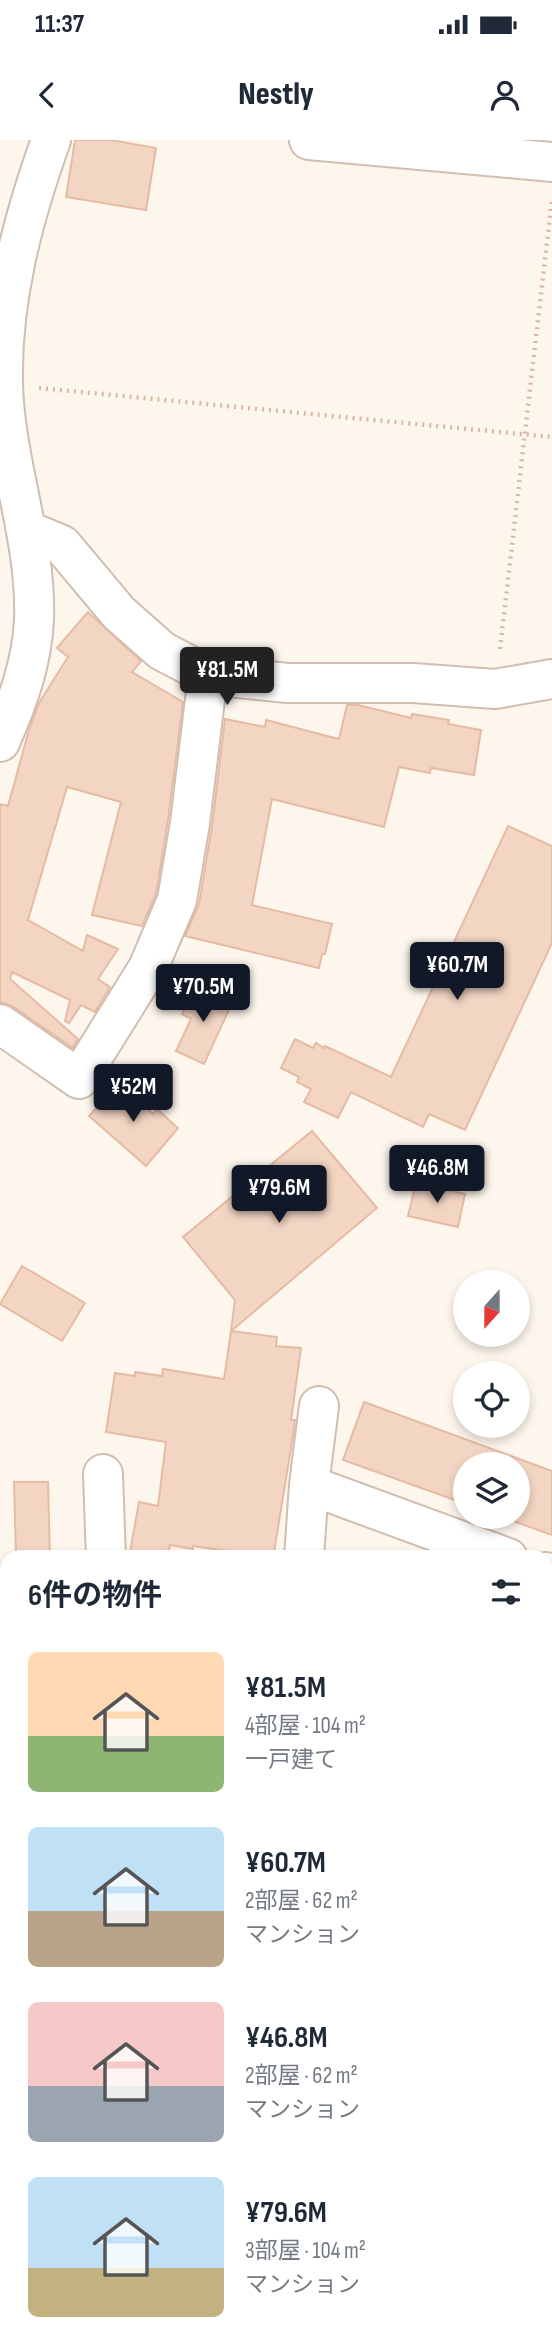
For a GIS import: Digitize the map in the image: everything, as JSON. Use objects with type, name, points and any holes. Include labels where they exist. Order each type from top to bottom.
[{"type":"street","points":[[0,742],[26,671],[34,622],[33,580],[26,530],[5,442],[3,384],[6,326],[16,256],[33,190],[51,140]]},
{"type":"street","points":[[309,140],[552,162]]},
{"type":"street","points":[[26,530],[62,545],[119,613],[162,650],[208,676],[288,683],[413,683],[495,689],[552,679]]},
{"type":"street","points":[[0,1024],[79,1079],[148,968],[177,900],[190,823],[208,676]]},
{"type":"street","points":[[305,1550],[319,1406]]},
{"type":"street","points":[[103,1474],[106,1550]]},
{"type":"street","points":[[309,1485],[486,1550]]},
{"type":"path","points":[[495,689],[552,194]]},
{"type":"path","points":[[3,384],[552,437]]},
{"type":"building","points":[[75,140],[111,140],[156,148],[146,210],[66,197]]},
{"type":"building","points":[[88,612],[141,661],[132,672],[183,702],[156,894],[142,926],[92,915],[121,802],[67,787],[28,920],[83,951],[87,935],[118,949],[98,979],[110,987],[95,1012],[81,1005],[69,1023],[65,1021],[70,1000],[12,972],[10,979],[78,1039],[73,1048],[12,1006],[0,1002],[0,804],[8,806],[39,703],[68,657],[57,648]]},
{"type":"building","points":[[347,705],[358,705],[411,718],[412,714],[449,720],[448,724],[481,730],[474,775],[431,768],[430,773],[399,767],[384,827],[272,799],[252,905],[332,924],[319,968],[185,936],[199,904],[225,719],[265,727],[266,720],[339,739]]},
{"type":"building","points":[[508,826],[552,846],[552,943],[465,1130],[429,1114],[423,1127],[351,1092],[338,1118],[304,1102],[311,1089],[297,1082],[299,1077],[281,1068],[295,1039],[313,1048],[316,1043],[324,1048],[325,1046],[391,1077]]},
{"type":"building","points":[[196,986],[232,1003],[204,1064],[176,1051],[191,1019],[182,1014]]},
{"type":"building","points":[[118,1083],[153,1114],[157,1109],[178,1128],[146,1166],[89,1116]]},
{"type":"building","points":[[312,1131],[377,1208],[231,1331],[235,1300],[183,1237]]},
{"type":"building","points":[[416,1183],[465,1194],[458,1227],[408,1216]]},
{"type":"building","points":[[22,1266],[85,1303],[62,1341],[0,1304]]},
{"type":"building","points":[[231,1331],[277,1337],[276,1346],[301,1348],[291,1420],[295,1420],[274,1550],[220,1550],[193,1546],[193,1549],[170,1545],[169,1550],[130,1550],[139,1502],[158,1506],[166,1442],[106,1432],[115,1373],[135,1376],[135,1372],[162,1376],[163,1369],[224,1379]]},
{"type":"building","points":[[364,1402],[453,1435],[453,1438],[462,1438],[500,1452],[453,1452],[453,1499],[343,1460]]},
{"type":"building","points":[[530,1463],[552,1471],[552,1535],[530,1527]]},
{"type":"building","points":[[14,1482],[48,1482],[50,1550],[16,1550]]}]
